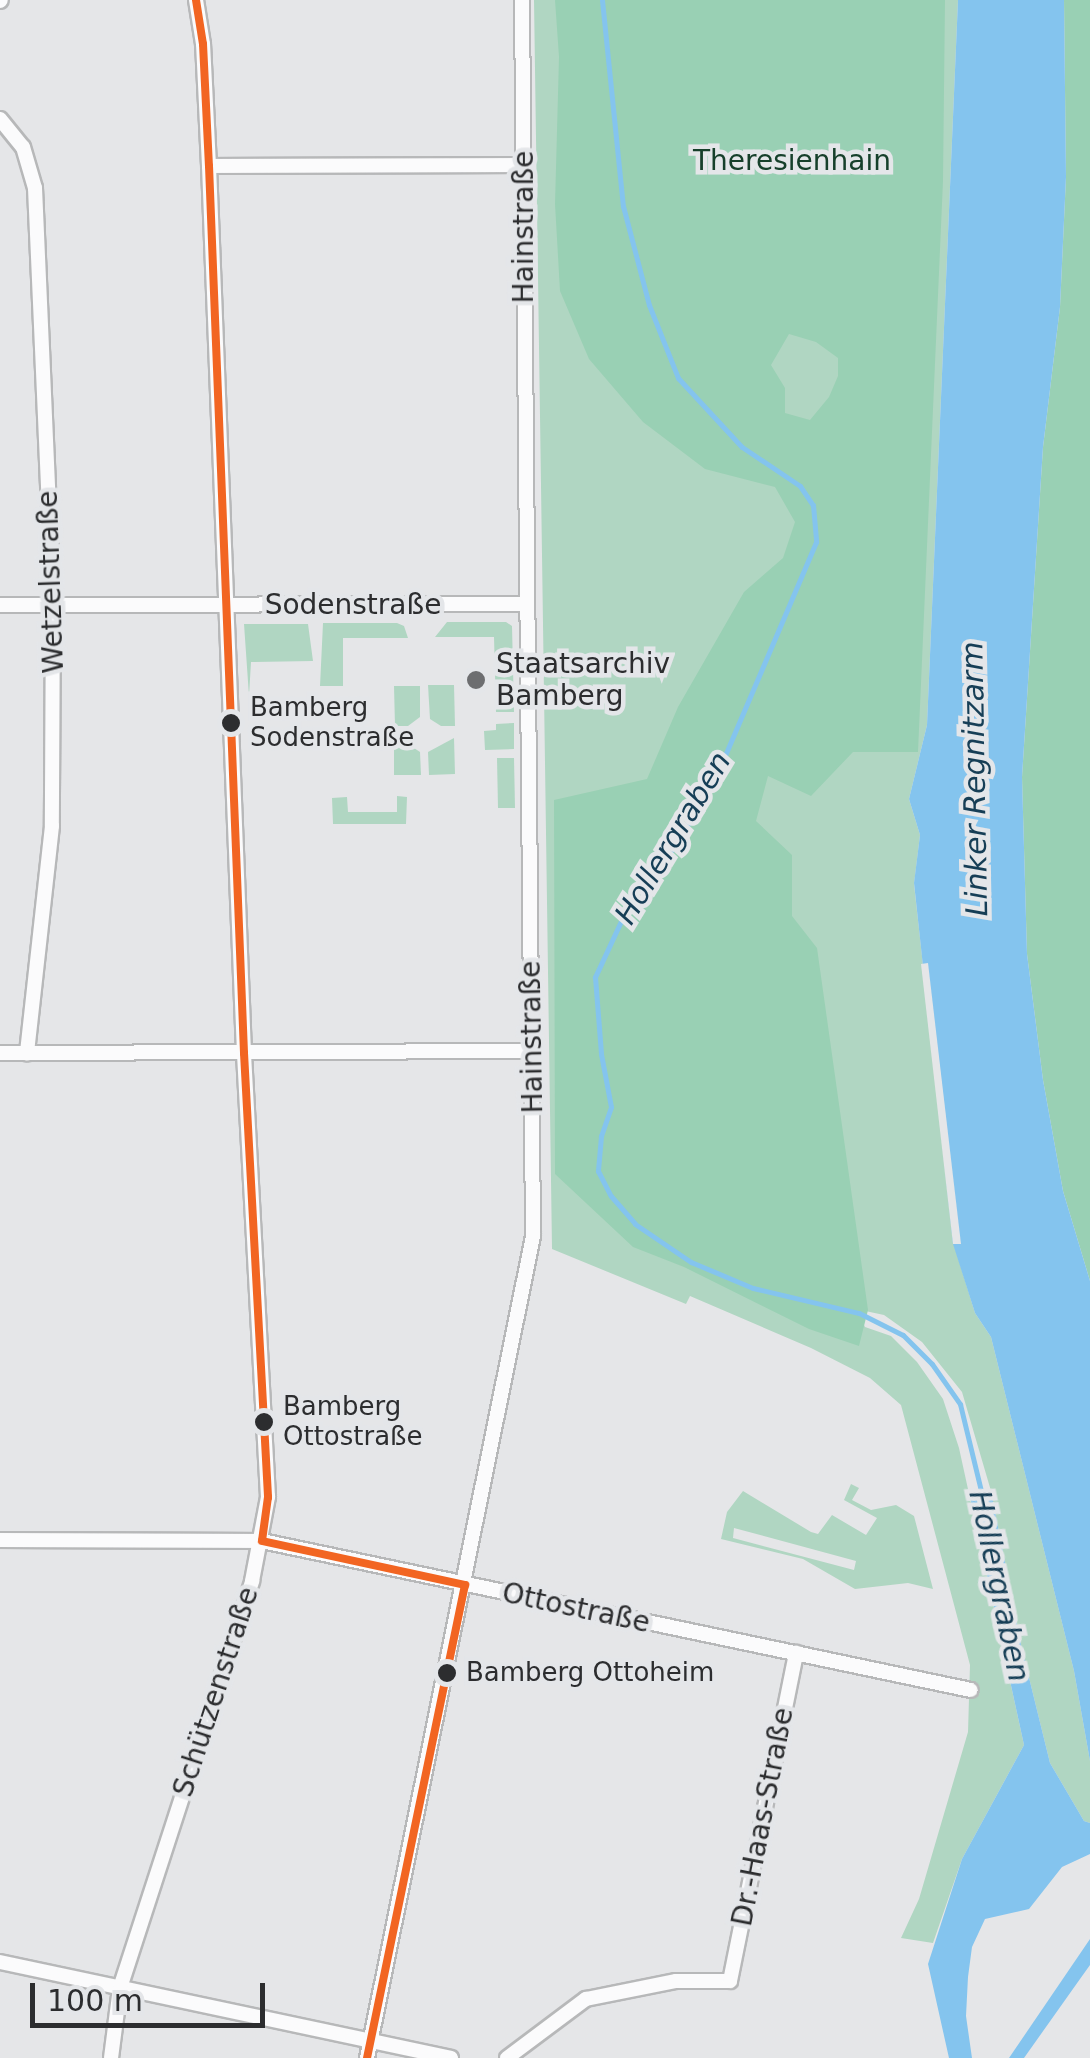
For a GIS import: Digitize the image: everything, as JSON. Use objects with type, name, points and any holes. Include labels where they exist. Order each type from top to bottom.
[{"type":"street","name":"Schützenstraße","points":[[111,2058],[120,1988],[262,1542],[268,1498],[244,1054],[204,44],[196,0]]},
{"type":"street","name":"Hainstraße","points":[[367,2058],[531,1254],[533,1052],[522,0]]},
{"type":"street","name":"Wetzelstraße","points":[[0,119],[23,147],[35,188],[53,604],[52,826],[27,1054]]},
{"type":"street","points":[[209,166],[523,165]]},
{"type":"street","name":"Sodenstraße","points":[[0,605],[527,604]]},
{"type":"street","points":[[0,1054],[533,1052]]},
{"type":"street","name":"Ottostraße","points":[[0,1540],[231,1538],[262,1542],[971,1690]]},
{"type":"street","name":"Dr.-Haas-Straße","points":[[507,2058],[586,1999],[676,1981],[730,1981],[796,1654]]},
{"type":"street","points":[[0,1962],[451,2058]]},
{"type":"green space","name":"Theresienhain","points":[[534,0],[958,0],[927,725],[909,799],[920,835],[914,884],[954,1245],[975,1313],[991,1337],[1074,1671],[1090,1761],[1090,1823],[1084,1821],[1050,1763],[1021,1645],[991,1491],[962,1392],[922,1342],[884,1315],[856,1309],[865,1327],[891,1336],[917,1362],[943,1399],[959,1448],[1024,1745],[962,1859],[933,1943],[901,1938],[919,1899],[968,1732],[970,1665],[901,1405],[870,1378],[811,1348],[690,1296],[686,1304],[552,1249]]},
{"type":"green space","name":"Theresienhain","points":[[555,0],[945,0],[943,181],[918,752],[853,752],[811,796],[768,776],[756,821],[792,855],[792,916],[817,948],[868,1310],[859,1346],[809,1329],[684,1267],[633,1247],[555,1174],[554,800],[647,779],[678,707],[744,592],[783,558],[795,522],[775,487],[705,469],[643,422],[589,359],[560,291],[555,204],[559,57]],"holes":[[[789,334],[816,342],[838,358],[838,376],[829,397],[810,420],[785,413],[785,388],[771,365]]]},
{"type":"green space","points":[[1064,0],[1090,0],[1090,1281],[1063,1191],[1043,1080],[1027,954],[1022,777],[1043,447],[1060,307],[1066,177]]},
{"type":"green space","points":[[447,622],[506,622],[512,626],[514,712],[496,712],[494,637],[435,637]]},
{"type":"green space","points":[[323,623],[397,623],[404,626],[408,638],[343,638],[343,686],[320,686]]},
{"type":"green space","points":[[244,624],[308,624],[313,661],[251,662],[249,696]]},
{"type":"green space","points":[[428,685],[454,685],[455,726],[441,726],[430,719]]},
{"type":"green space","points":[[394,686],[420,686],[420,717],[408,726],[395,726]]},
{"type":"green space","points":[[514,723],[514,749],[485,750],[484,731],[496,730],[496,724]]},
{"type":"green space","points":[[399,738],[420,752],[421,775],[394,775],[394,739]]},
{"type":"green space","points":[[454,738],[455,774],[429,775],[428,752]]},
{"type":"green space","points":[[497,758],[514,758],[515,808],[498,808]]},
{"type":"green space","points":[[397,796],[407,797],[406,824],[333,824],[332,798],[347,797],[348,812],[397,812]]},
{"type":"green space","points":[[851,1484],[859,1488],[852,1500],[871,1510],[896,1505],[914,1516],[933,1589],[908,1583],[855,1589],[803,1559],[721,1539],[727,1512],[743,1491],[811,1532],[818,1534],[832,1515],[866,1535],[877,1518],[844,1500]],"holes":[[[734,1528],[856,1561],[854,1570],[733,1538]]]},
{"type":"water","name":"Linker Regnitzarm","points":[[958,0],[1064,0],[1066,177],[1060,307],[1043,447],[1022,777],[1027,954],[1043,1080],[1063,1191],[1090,1281],[1090,1761],[1074,1671],[991,1337],[975,1313],[953,1244],[914,883],[920,835],[909,799],[927,725]]},
{"type":"water","points":[[991,1491],[1021,1645],[1050,1763],[1084,1821],[1090,1823],[1090,1854],[1062,1867],[1029,1909],[985,1919],[972,1947],[968,1977],[966,2016],[972,2058],[949,2058],[928,1964],[962,1859],[1024,1745],[970,1497]]},
{"type":"water","points":[[1090,1939],[1090,1965],[1024,2058],[1009,2058]]},
{"type":"pier","points":[[928,963],[961,1244],[953,1244],[921,964]]},
{"type":"waterway","name":"Hollergraben","points":[[602,0],[623,206],[649,305],[678,378],[742,447],[800,486],[813,505],[816,542],[716,776],[675,846],[634,893],[595,977],[601,1054],[611,1107],[601,1136],[598,1171],[611,1196],[635,1224],[691,1262],[753,1288],[859,1313],[903,1335],[932,1364],[960,1404],[983,1499]]},
{"type":"transit line","points":[[196,0],[203,44],[209,166],[244,1053],[268,1497],[262,1541]]},
{"type":"transit line","points":[[262,1541],[465,1585]]},
{"type":"transit line","points":[[367,2058],[465,1585]]},
{"type":"place","name":"Staatsarchiv Bamberg","points":[[476,680]]},
{"type":"place","name":"Bamberg Sodenstraße","points":[[231,723]]},
{"type":"place","name":"Bamberg Ottostraße","points":[[264,1422]]},
{"type":"place","name":"Bamberg Ottoheim","points":[[447,1673]]}]
